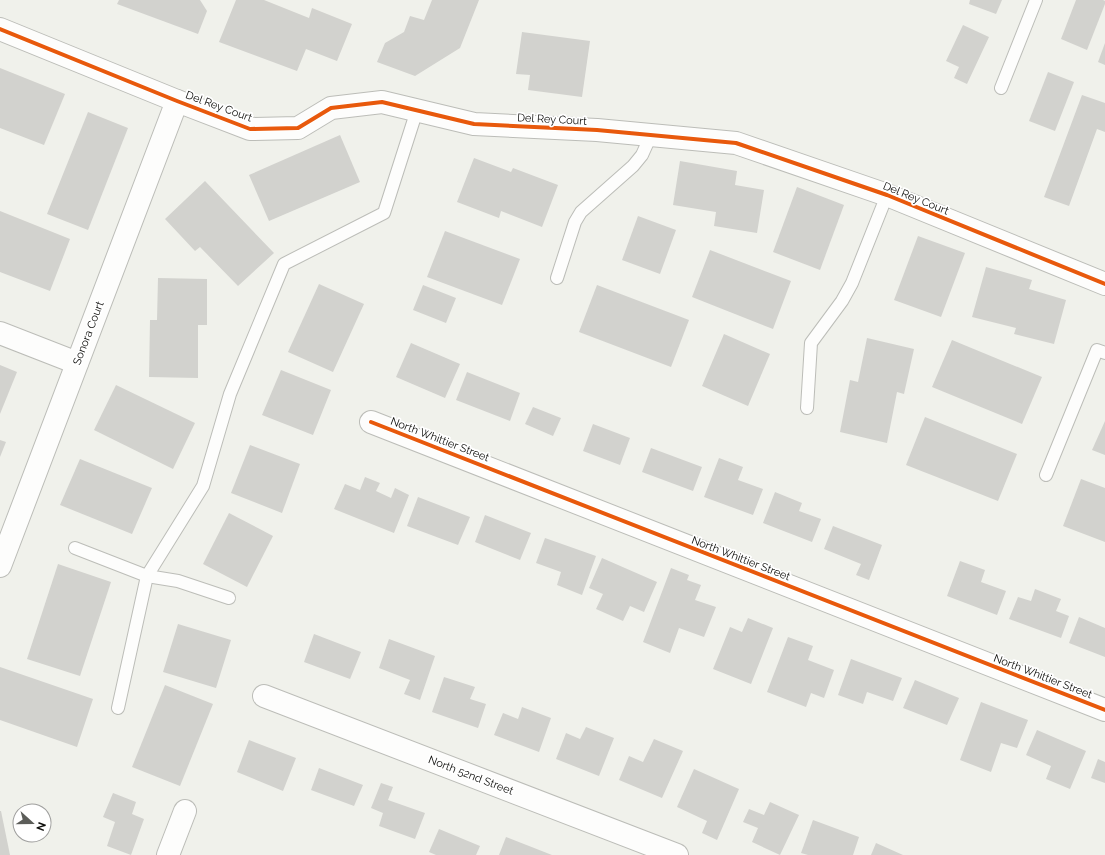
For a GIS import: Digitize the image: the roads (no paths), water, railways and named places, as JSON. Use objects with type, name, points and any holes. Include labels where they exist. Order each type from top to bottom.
[{"type":"street","name":"Del Rey Court","points":[[0,30],[250,129],[298,128],[330,108],[382,102],[474,124],[597,130],[736,143],[887,196],[1105,284]]},
{"type":"street","name":"Sonora Court","points":[[0,566],[178,101]]},
{"type":"street","points":[[0,333],[77,363]]},
{"type":"street","name":"North Whittier Street","points":[[371,422],[1105,710]]},
{"type":"street","name":"North 52nd Street","points":[[264,696],[677,855]]},
{"type":"street","points":[[168,855],[185,811]]},
{"type":"lane","points":[[1001,88],[1036,0]]},
{"type":"lane","points":[[118,708],[147,576],[203,486],[230,394],[284,264],[384,213],[417,110]]},
{"type":"lane","points":[[557,278],[575,222],[582,212],[633,166],[642,155],[651,135]]},
{"type":"lane","points":[[807,408],[811,343],[842,301],[852,283],[887,196]]},
{"type":"lane","points":[[1046,475],[1097,350],[1105,353]]},
{"type":"lane","points":[[75,548],[147,576],[178,580],[229,598]]}]
